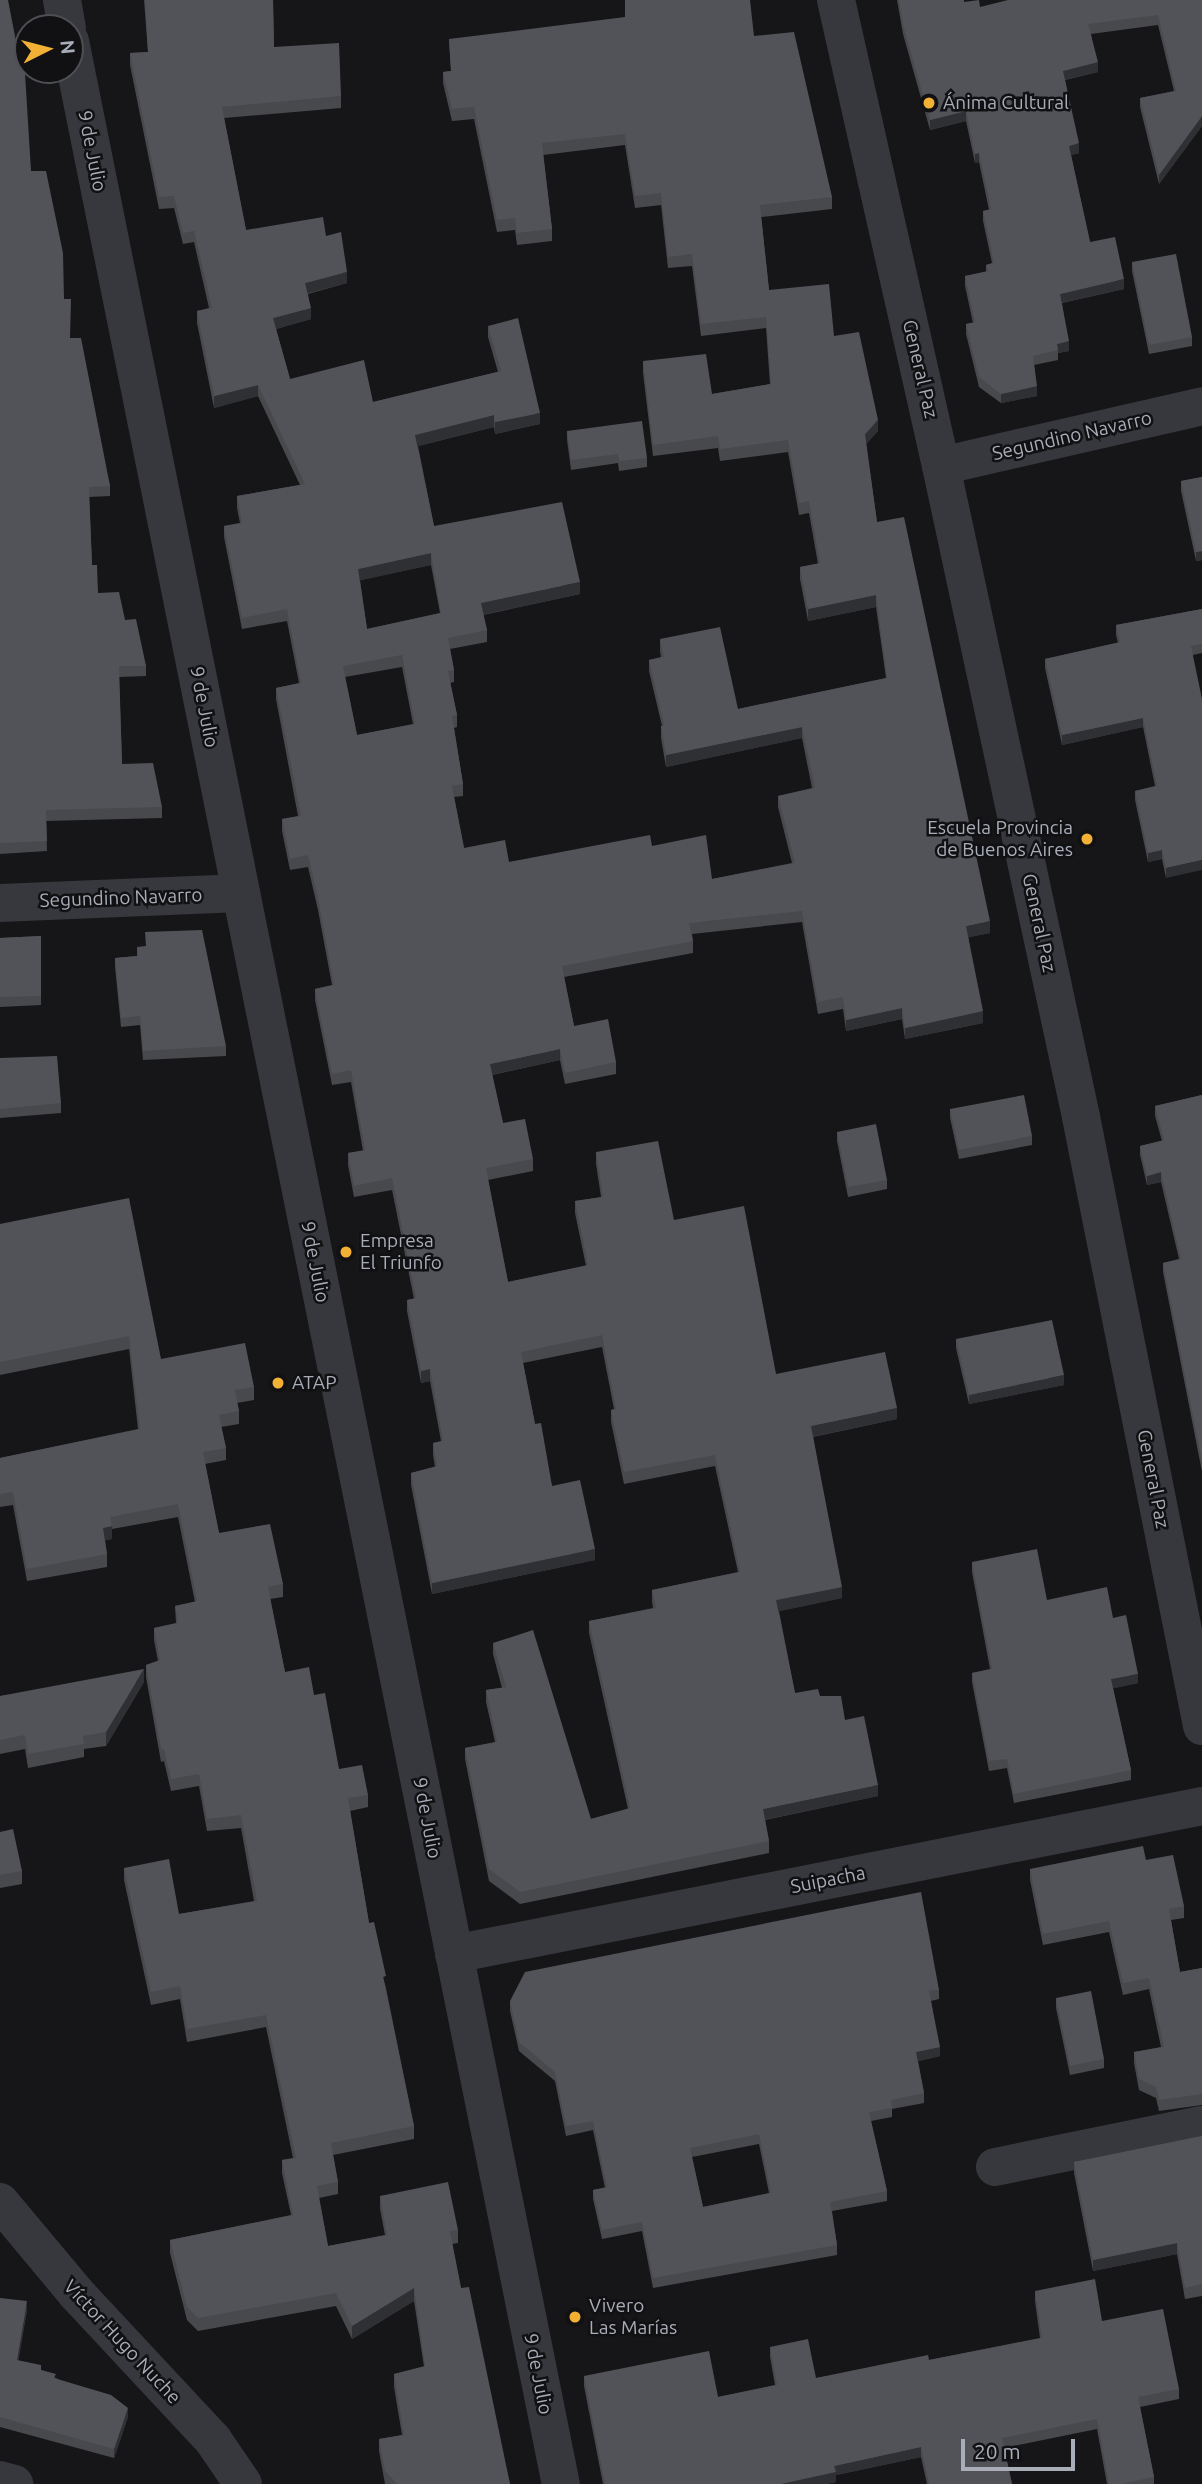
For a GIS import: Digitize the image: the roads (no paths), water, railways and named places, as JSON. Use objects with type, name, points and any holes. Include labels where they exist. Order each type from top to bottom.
[{"type":"street","name":"General Paz","points":[[836,0],[942,466],[1081,1116],[1202,1726]]},
{"type":"street","name":"9 de Julio","points":[[79,84],[561,2484]]},
{"type":"street","name":"Segundino Navarro","points":[[942,466],[1202,406]]},
{"type":"street","name":"Segundino Navarro","points":[[0,902],[241,893]]},
{"type":"street","name":"Suipacha","points":[[454,1954],[1202,1806]]},
{"type":"street","points":[[995,2167],[1202,2125]]},
{"type":"street","name":"Víctor Hugo Nuche","points":[[0,2202],[76,2292],[213,2440],[243,2484]]},
{"type":"street","points":[[0,2480],[14,2484]]},
{"type":"place","name":"Ánima Cultural","points":[[929,103]]},
{"type":"place","name":"Escuela Provincia de Buenos Aires","points":[[1087,839]]},
{"type":"place","name":"Empresa El Triunfo","points":[[346,1252]]},
{"type":"place","name":"ATAP","points":[[278,1383]]},
{"type":"place","name":"Vivero Las Marías","points":[[575,2317]]}]
